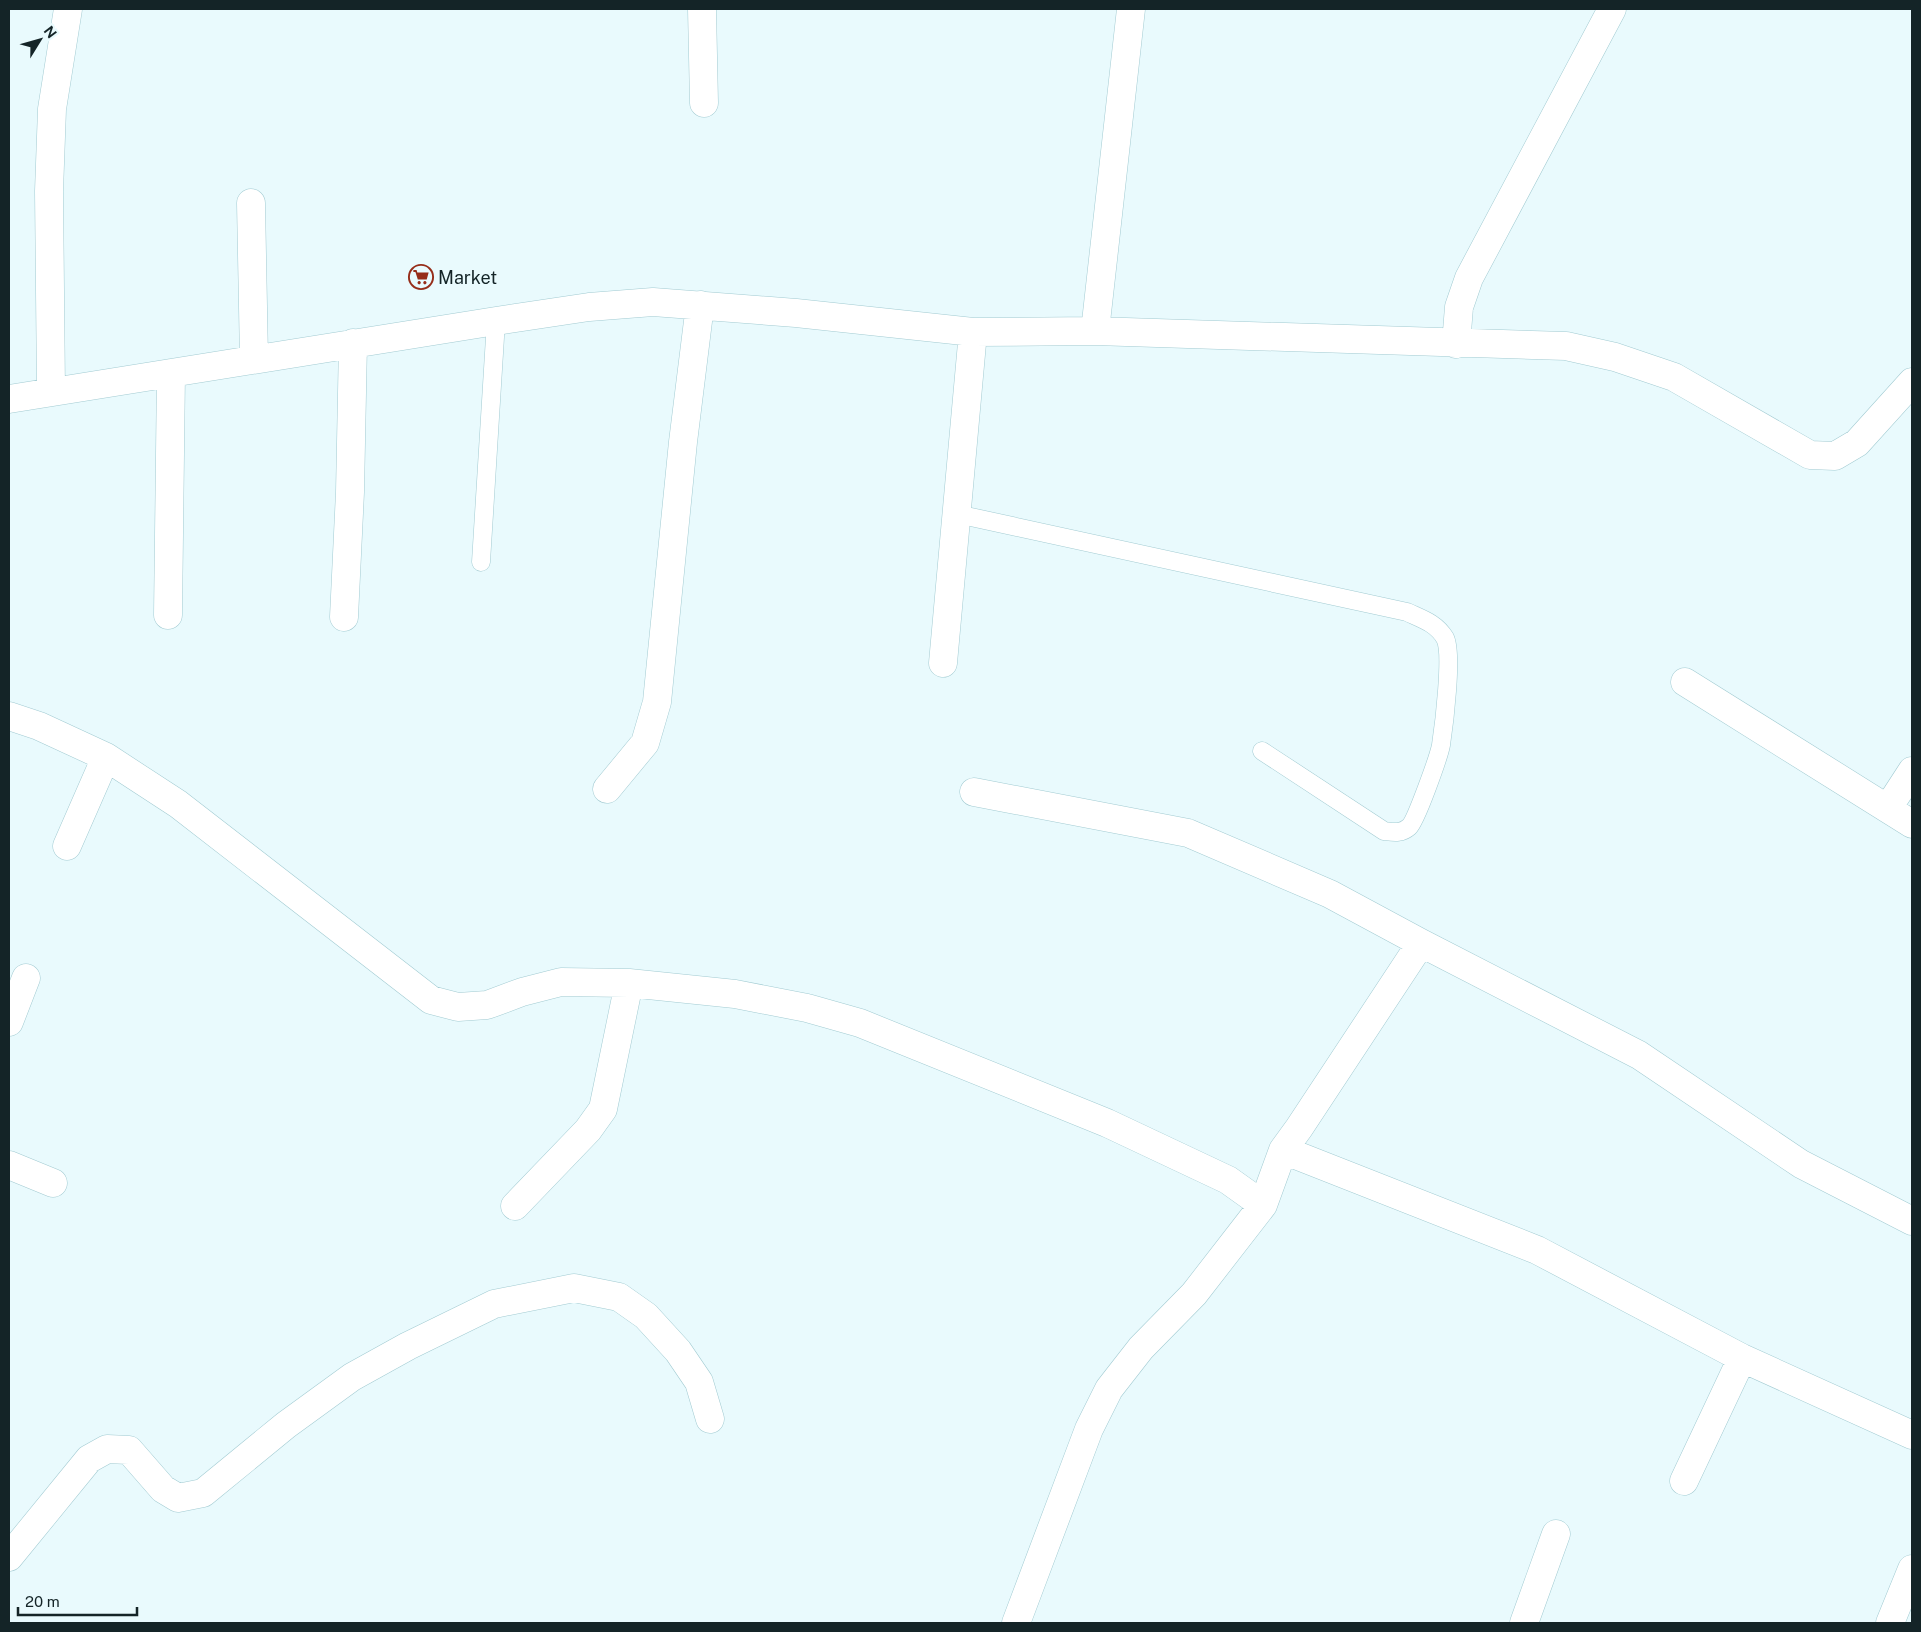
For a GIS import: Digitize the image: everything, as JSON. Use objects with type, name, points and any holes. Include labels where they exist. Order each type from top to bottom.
[{"type":"street","points":[[50,391],[49,191],[52,109],[68,9]]},
{"type":"street","points":[[702,9],[704,103]]},
{"type":"street","points":[[1095,331],[1131,9]]},
{"type":"street","points":[[1456,344],[1459,307],[1469,278],[1612,9]]},
{"type":"street","points":[[251,203],[254,360]]},
{"type":"street","points":[[9,399],[496,321],[589,307],[653,302],[973,332],[1095,331],[1456,344],[1566,346],[1615,357],[1674,377],[1810,456],[1835,456],[1857,442],[1912,382]]},
{"type":"street","points":[[607,789],[646,743],[657,702],[683,442],[700,305]]},
{"type":"street","points":[[943,663],[973,332]]},
{"type":"street","points":[[344,617],[350,492],[353,343]]},
{"type":"street","points":[[168,615],[171,373]]},
{"type":"street","points":[[1685,682],[1912,824]]},
{"type":"street","points":[[9,716],[40,726],[106,757],[178,804],[430,1000],[458,1007],[487,1005],[522,992],[561,982],[629,983],[736,994],[807,1008],[860,1023],[1108,1123],[1228,1180],[1263,1205]]},
{"type":"street","points":[[67,846],[106,757]]},
{"type":"street","points":[[1888,808],[1912,771]]},
{"type":"street","points":[[974,792],[1188,833],[1330,894],[1420,944],[1639,1055],[1801,1164],[1912,1221]]},
{"type":"street","points":[[1016,1623],[1089,1429],[1109,1389],[1141,1348],[1194,1294],[1263,1205],[1282,1150],[1299,1128],[1420,944]]},
{"type":"street","points":[[9,1022],[26,978]]},
{"type":"street","points":[[515,1206],[588,1130],[603,1109],[629,983]]},
{"type":"street","points":[[1282,1150],[1537,1250],[1742,1358],[1912,1435]]},
{"type":"street","points":[[9,1165],[53,1183]]},
{"type":"street","points":[[9,1556],[89,1459],[107,1449],[129,1450],[164,1489],[178,1498],[203,1493],[286,1425],[352,1377],[408,1346],[494,1304],[574,1288],[619,1296],[646,1316],[678,1351],[699,1382],[710,1419]]},
{"type":"street","points":[[1684,1481],[1742,1358]]},
{"type":"street","points":[[1524,1623],[1556,1534]]},
{"type":"street","points":[[1890,1623],[1912,1569]]},
{"type":"lane","points":[[481,562],[496,321]]},
{"type":"lane","points":[[957,514],[1408,612],[1432,623],[1446,639],[1449,659],[1441,747],[1418,811],[1410,826],[1398,833],[1384,831],[1262,751]]},
{"type":"place","name":"Market","points":[[421,277]]}]
